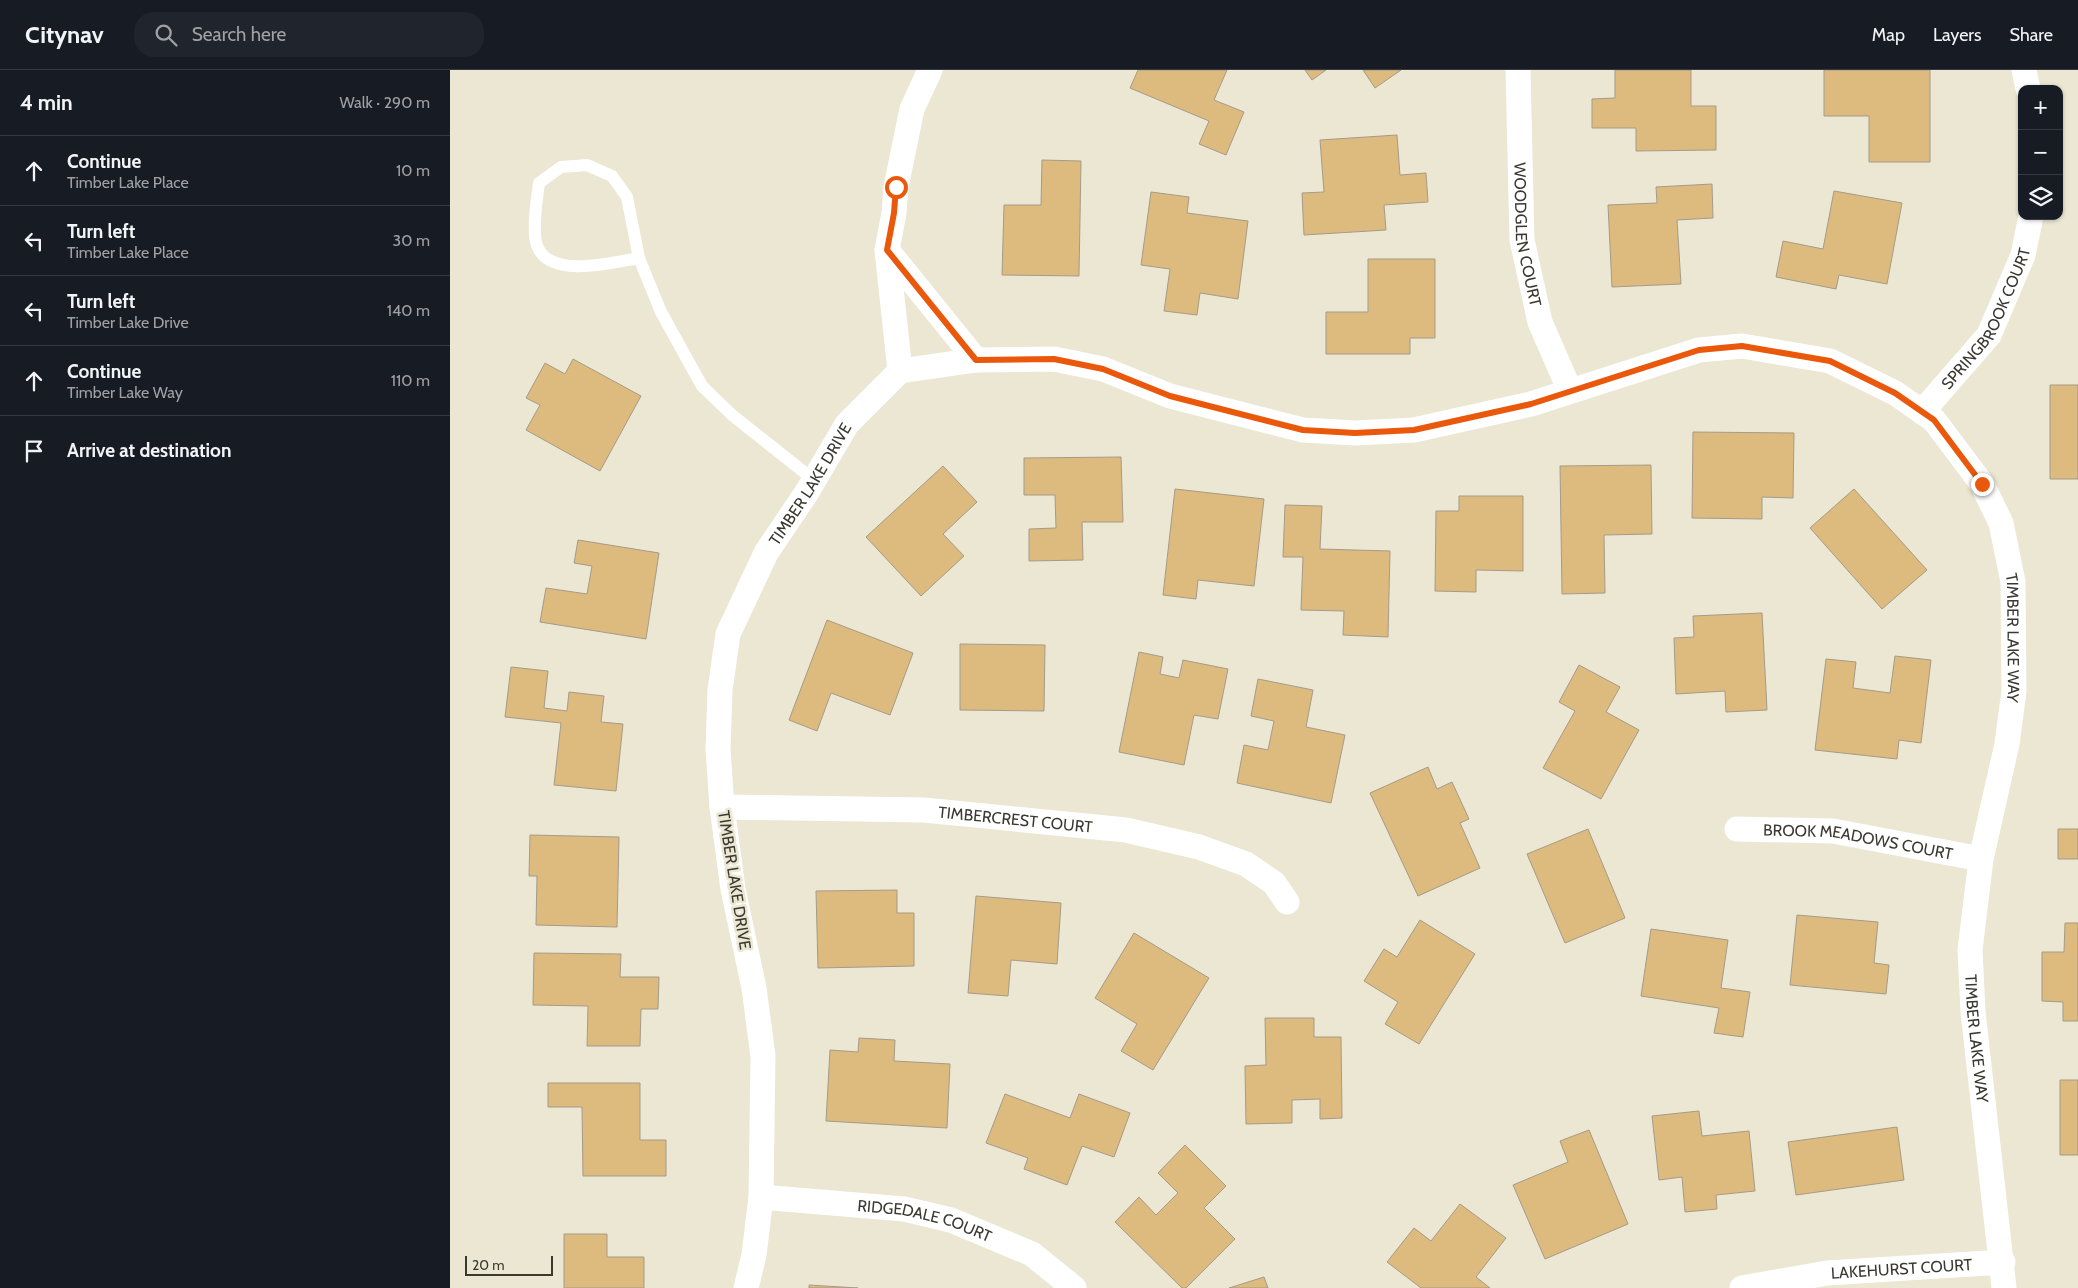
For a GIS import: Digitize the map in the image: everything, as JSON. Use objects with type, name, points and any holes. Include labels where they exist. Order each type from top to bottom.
[{"type":"street","points":[[930,70],[912,108],[896,187],[894,213],[887,250],[900,371],[976,360],[1054,359],[1103,369],[1170,396],[1303,430],[1355,433],[1414,430],[1531,404],[1570,391]]},
{"type":"street","name":"WOODGLEN COURT","points":[[1518,70],[1522,240],[1540,322],[1570,391]]},
{"type":"street","points":[[2024,70],[2027,85]]},
{"type":"street","name":"SPRINGBROOK COURT","points":[[1922,412],[1989,335],[2023,255],[2030,220]]},
{"type":"street","points":[[887,250],[976,360]]},
{"type":"street","name":"TIMBER LAKE WAY","points":[[1570,391],[1699,350],[1742,346],[1830,361],[1895,393],[1934,420],[1982,484],[2000,523],[2013,582],[2014,691],[2008,744],[1981,859],[1970,950],[1973,1012],[2003,1262],[2004,1288]]},
{"type":"street","name":"TIMBER LAKE DRIVE","points":[[746,1288],[754,1255],[761,1197],[763,1056],[754,988],[733,889],[722,807],[718,749],[720,700],[728,634],[766,553],[814,480],[847,424],[900,371]]},
{"type":"street","name":"TIMBERCREST COURT","points":[[722,807],[924,810],[1126,830],[1199,847],[1246,864],[1274,883],[1287,902]]},
{"type":"street","name":"BROOK MEADOWS COURT","points":[[1737,829],[1834,831],[1981,859]]},
{"type":"street","name":"RIDGEDALE COURT","points":[[761,1197],[904,1209],[951,1220],[1032,1254],[1074,1288]]},
{"type":"street","name":"LAKEHURST COURT","points":[[1742,1288],[1827,1273],[2003,1262]]},
{"type":"lane","points":[[640,258],[582,268],[549,261],[537,248],[534,220],[539,183],[561,167],[586,165],[612,176],[627,197],[640,258],[661,312],[702,386],[732,415],[814,480]]},
{"type":"building","points":[[1138,70],[1227,70],[1214,100],[1244,112],[1226,155],[1199,144],[1209,121],[1130,88]]},
{"type":"building","points":[[1305,70],[1326,70],[1312,80]]},
{"type":"building","points":[[1363,70],[1401,70],[1375,88]]},
{"type":"building","points":[[1615,70],[1691,70],[1691,106],[1716,106],[1716,150],[1636,151],[1636,128],[1592,128],[1592,99],[1615,98]]},
{"type":"building","points":[[1824,70],[1930,70],[1930,162],[1869,162],[1869,116],[1824,116]]},
{"type":"building","points":[[1397,135],[1400,175],[1426,173],[1428,202],[1384,205],[1386,230],[1304,235],[1302,193],[1324,192],[1320,140]]},
{"type":"building","points":[[1042,160],[1081,161],[1079,276],[1002,275],[1004,205],[1041,205]]},
{"type":"building","points":[[1712,184],[1713,218],[1677,220],[1681,284],[1612,287],[1608,205],[1657,203],[1656,187]]},
{"type":"building","points":[[1834,191],[1902,203],[1887,284],[1839,275],[1836,289],[1776,277],[1783,241],[1823,249]]},
{"type":"building","points":[[1151,192],[1189,197],[1187,213],[1248,221],[1238,299],[1200,293],[1197,315],[1164,311],[1170,269],[1141,265]]},
{"type":"building","points":[[1368,259],[1435,259],[1435,338],[1410,338],[1410,354],[1326,354],[1326,312],[1368,312]]},
{"type":"building","points":[[573,359],[641,396],[600,471],[526,430],[540,405],[526,398],[545,363],[565,374]]},
{"type":"building","points":[[2050,385],[2078,385],[2078,479],[2050,479]]},
{"type":"building","points":[[1693,432],[1794,433],[1793,498],[1762,497],[1762,519],[1692,518]]},
{"type":"building","points":[[1121,457],[1123,522],[1082,522],[1083,560],[1029,561],[1029,529],[1056,528],[1055,495],[1024,495],[1024,458]]},
{"type":"building","points":[[1651,465],[1652,534],[1604,535],[1605,593],[1562,594],[1560,466]]},
{"type":"building","points":[[943,466],[977,502],[943,534],[964,556],[921,596],[866,537]]},
{"type":"building","points":[[1175,489],[1264,499],[1254,586],[1198,580],[1196,599],[1163,595]]},
{"type":"building","points":[[1854,489],[1927,570],[1882,609],[1810,528]]},
{"type":"building","points":[[1459,496],[1523,496],[1523,571],[1476,570],[1476,592],[1435,591],[1436,511],[1459,511]]},
{"type":"building","points":[[1285,505],[1322,506],[1320,549],[1390,551],[1388,637],[1343,635],[1344,611],[1301,610],[1303,557],[1283,557]]},
{"type":"building","points":[[578,540],[659,553],[646,639],[540,622],[546,588],[587,594],[592,566],[574,563]]},
{"type":"building","points":[[1762,613],[1767,710],[1726,712],[1725,691],[1676,694],[1674,638],[1694,637],[1693,616]]},
{"type":"building","points":[[827,620],[913,653],[890,715],[831,693],[817,731],[789,720]]},
{"type":"building","points":[[960,644],[1045,645],[1044,711],[960,710]]},
{"type":"building","points":[[1139,652],[1163,657],[1160,674],[1179,678],[1183,660],[1228,669],[1218,719],[1194,715],[1184,765],[1119,752]]},
{"type":"building","points":[[1895,656],[1931,660],[1921,743],[1899,740],[1897,759],[1815,750],[1826,659],[1856,662],[1853,688],[1890,693]]},
{"type":"building","points":[[1579,665],[1620,687],[1606,712],[1639,730],[1601,799],[1543,768],[1575,711],[1559,702]]},
{"type":"building","points":[[511,667],[548,671],[544,708],[567,711],[569,692],[604,696],[601,722],[623,724],[616,791],[554,785],[561,723],[505,717]]},
{"type":"building","points":[[1258,679],[1313,690],[1306,727],[1345,735],[1331,803],[1237,783],[1244,745],[1268,750],[1274,721],[1251,716]]},
{"type":"building","points":[[1428,767],[1437,789],[1452,782],[1469,819],[1460,823],[1480,868],[1418,896],[1370,793]]},
{"type":"building","points":[[1588,829],[1625,918],[1565,943],[1527,854]]},
{"type":"building","points":[[2058,829],[2078,829],[2078,859],[2058,859]]},
{"type":"building","points":[[530,835],[619,837],[617,927],[536,925],[537,876],[529,876]]},
{"type":"building","points":[[897,890],[897,913],[914,913],[914,966],[818,968],[816,891]]},
{"type":"building","points":[[976,896],[1061,903],[1057,964],[1011,960],[1008,996],[968,993]]},
{"type":"building","points":[[1797,915],[1878,922],[1874,963],[1889,965],[1886,994],[1790,985]]},
{"type":"building","points":[[1420,920],[1475,954],[1419,1044],[1385,1024],[1398,1002],[1364,981],[1384,949],[1397,957]]},
{"type":"building","points":[[2065,923],[2078,923],[2078,1021],[2063,1021],[2063,1002],[2042,1001],[2042,952],[2064,952]]},
{"type":"building","points":[[1651,929],[1728,940],[1721,988],[1750,992],[1743,1037],[1714,1033],[1719,1008],[1641,996]]},
{"type":"building","points":[[1134,933],[1209,978],[1153,1070],[1121,1051],[1137,1024],[1095,998]]},
{"type":"building","points":[[534,953],[621,954],[620,977],[659,977],[658,1009],[641,1009],[640,1046],[587,1046],[588,1006],[533,1005]]},
{"type":"building","points":[[1265,1018],[1314,1018],[1314,1037],[1341,1037],[1342,1118],[1320,1119],[1320,1099],[1292,1100],[1292,1123],[1246,1124],[1245,1066],[1266,1065]]},
{"type":"building","points":[[859,1038],[895,1040],[894,1061],[950,1064],[947,1128],[826,1121],[830,1050],[858,1052]]},
{"type":"building","points":[[2060,1080],[2078,1080],[2078,1155],[2060,1155]]},
{"type":"building","points":[[548,1083],[640,1083],[640,1140],[666,1140],[666,1176],[583,1176],[582,1107],[548,1107]]},
{"type":"building","points":[[1005,1094],[1070,1118],[1079,1094],[1130,1113],[1114,1157],[1082,1146],[1067,1185],[1024,1169],[1028,1158],[986,1143]]},
{"type":"building","points":[[1699,1111],[1702,1136],[1749,1131],[1755,1191],[1716,1195],[1717,1209],[1685,1212],[1682,1177],[1659,1180],[1652,1116]]},
{"type":"building","points":[[1897,1127],[1904,1180],[1796,1195],[1788,1142]]},
{"type":"building","points":[[1589,1130],[1628,1224],[1545,1259],[1513,1185],[1568,1162],[1560,1141]]},
{"type":"building","points":[[1185,1145],[1226,1186],[1204,1208],[1235,1239],[1186,1288],[1182,1288],[1115,1222],[1139,1197],[1156,1215],[1178,1193],[1158,1173]]},
{"type":"building","points":[[1460,1204],[1506,1238],[1476,1277],[1490,1288],[1421,1288],[1387,1262],[1414,1228],[1431,1241]]},
{"type":"building","points":[[564,1234],[607,1234],[607,1257],[644,1257],[644,1288],[564,1288]]},
{"type":"building","points":[[1264,1277],[1268,1288],[1229,1288]]},
{"type":"building","points":[[809,1285],[858,1288],[809,1288]]},
{"type":"route","points":[[896,187],[894,213],[887,250],[976,360],[1054,359],[1103,369],[1170,396],[1303,430],[1355,433],[1414,430],[1531,404],[1699,350],[1742,346],[1830,361],[1895,393],[1934,420],[1982,484]]}]
